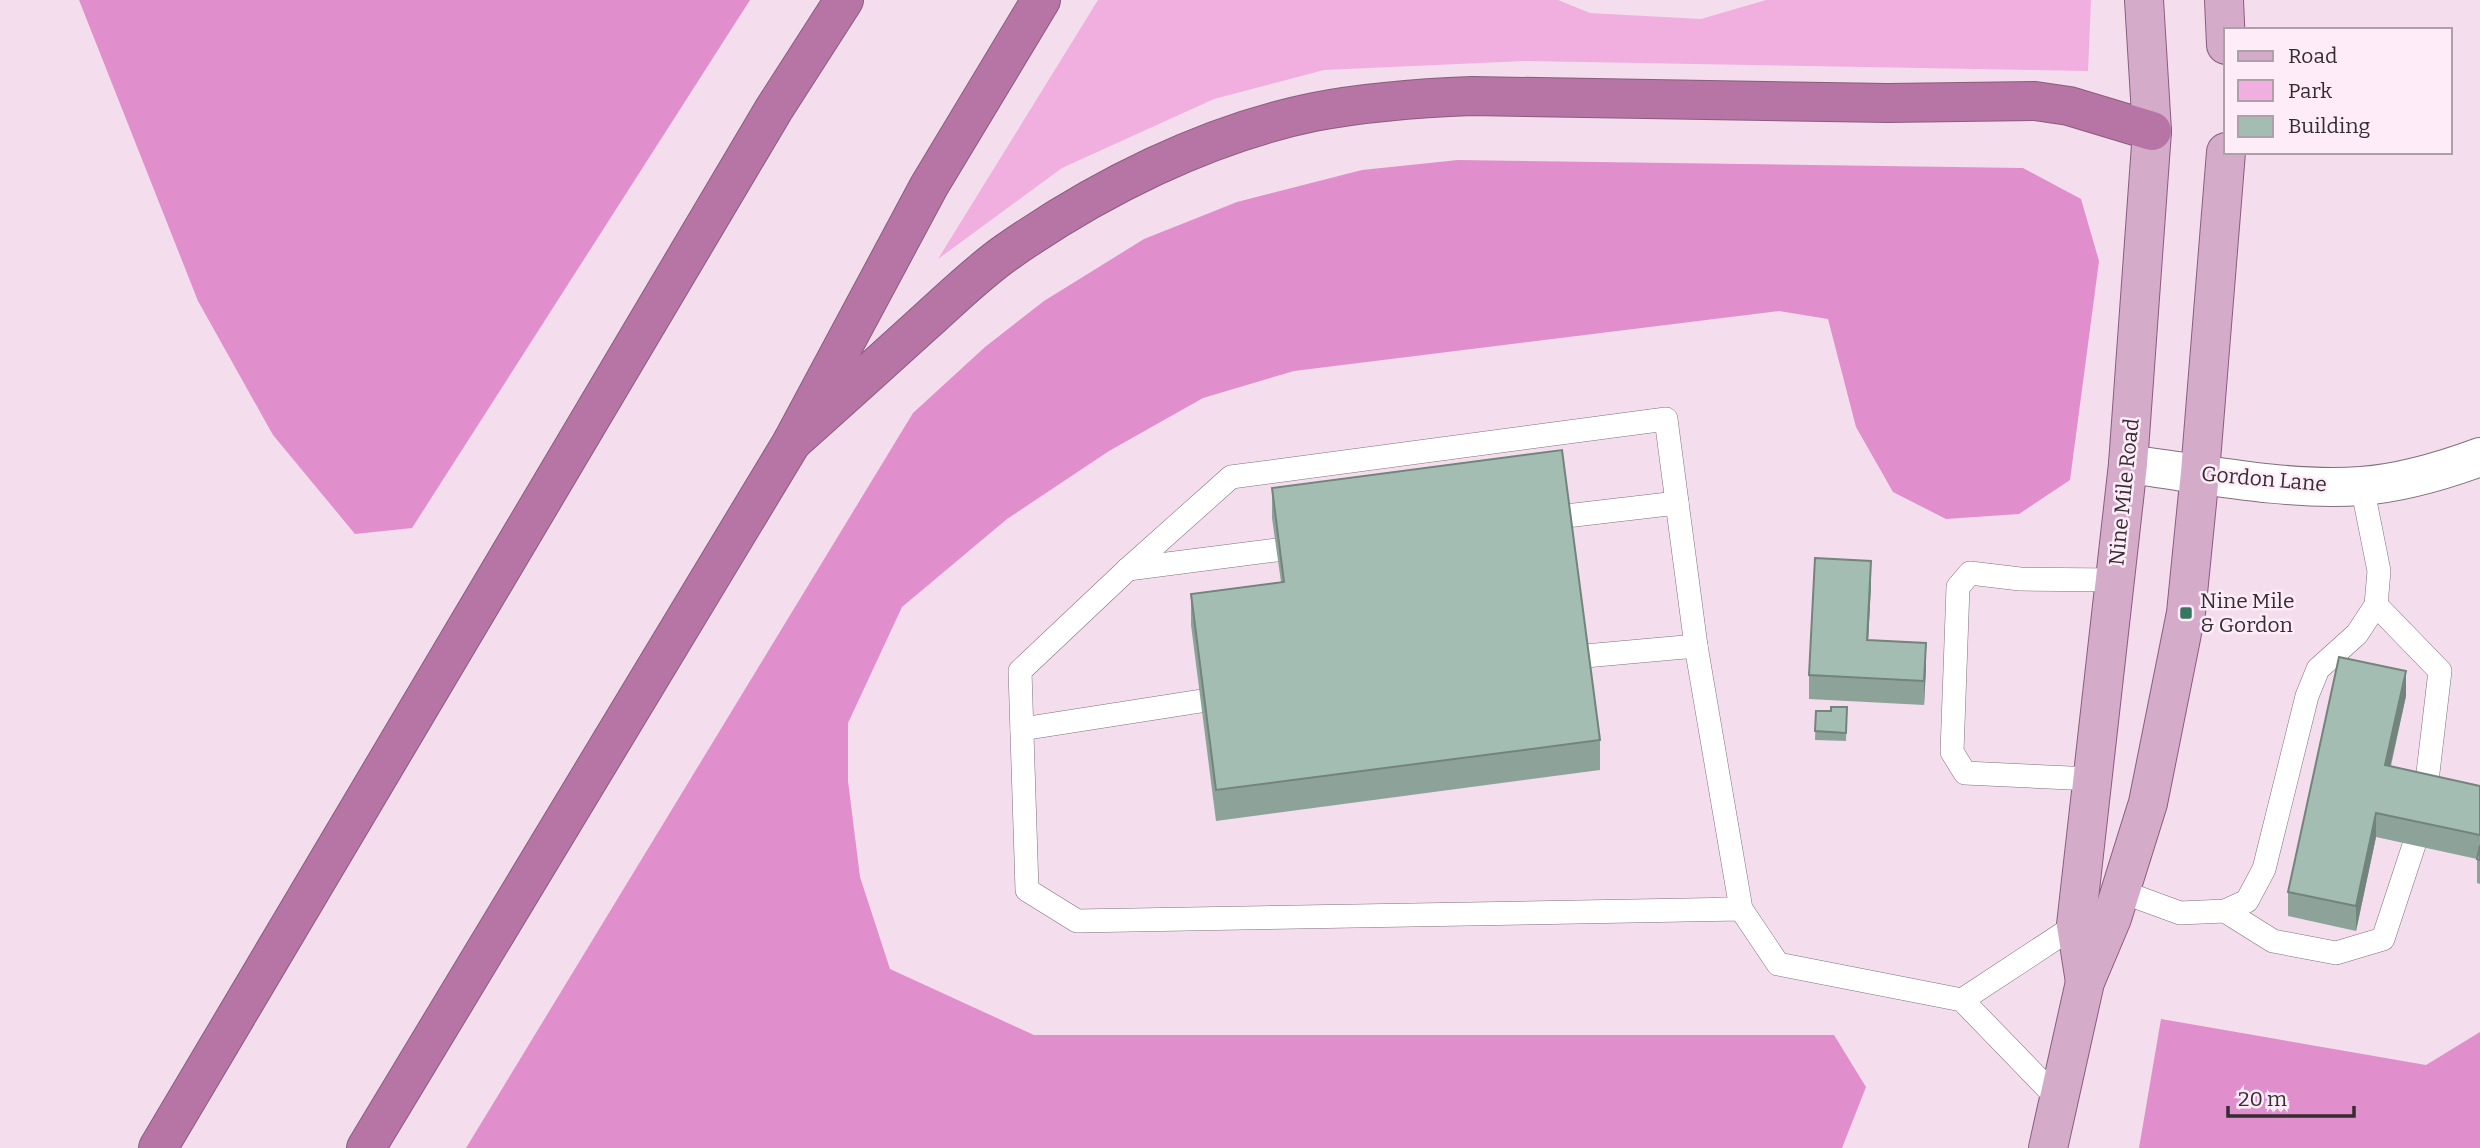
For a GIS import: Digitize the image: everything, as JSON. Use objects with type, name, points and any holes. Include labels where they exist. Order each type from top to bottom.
[{"type":"highway","points":[[774,110],[811,0]]},
{"type":"highway","points":[[158,1148],[774,110],[844,0]]},
{"type":"highway","points":[[366,1148],[792,442],[929,186],[1041,0]]},
{"type":"highway","points":[[792,442],[1006,252],[1102,192],[1213,141],[1314,113],[1411,99],[1472,96],[1888,103],[2035,101],[2069,106],[2152,131]]},
{"type":"main road","name":"Nine Mile Road","points":[[2085,982],[2076,925],[2128,464],[2152,131],[2144,0]]},
{"type":"main road","points":[[2224,0],[2225,28]]},
{"type":"main road","name":"Nine Mile Road","points":[[2048,1148],[2085,982],[2112,918],[2148,803],[2183,627],[2200,473],[2226,154]]},
{"type":"street","name":"Gordon Lane","points":[[2128,464],[2292,486],[2362,486],[2433,474],[2480,457]]},
{"type":"lane","points":[[1741,909],[1077,921],[1027,890],[1020,671],[1231,477],[1666,419],[1696,646],[1741,909],[1778,964],[1962,1000],[2060,1101]]},
{"type":"lane","points":[[2120,891],[2180,913],[2225,911],[2247,901],[2264,869],[2307,696],[2318,669],[2357,634],[2376,606],[2379,571],[2362,486]]},
{"type":"lane","points":[[1566,516],[1677,503]]},
{"type":"lane","points":[[1128,569],[1276,550]]},
{"type":"lane","points":[[2092,779],[1965,773],[1952,752],[1958,587],[1970,573],[2020,579],[2115,580]]},
{"type":"lane","points":[[2376,606],[2440,671],[2425,798]]},
{"type":"lane","points":[[1585,656],[1696,646]]},
{"type":"lane","points":[[1022,729],[1201,701]]},
{"type":"lane","points":[[2225,911],[2273,941],[2336,953],[2383,939],[2414,845]]},
{"type":"lane","points":[[1962,1000],[2076,925]]},
{"type":"green space","points":[[1098,0],[1558,0],[1590,13],[1701,19],[1766,0],[2091,0],[2088,71],[1525,61],[1324,70],[1214,99],[1062,168],[938,259]]},
{"type":"shaded area","points":[[79,0],[750,0],[412,528],[355,534],[273,435],[198,301]]},
{"type":"shaded area","points":[[1458,160],[2023,168],[2081,199],[2099,261],[2070,480],[2019,514],[1946,519],[1893,492],[1856,427],[1828,319],[1779,311],[1294,371],[1203,398],[1109,451],[1007,519],[902,607],[848,723],[848,781],[860,877],[890,969],[1034,1035],[1834,1035],[1866,1087],[1842,1148],[466,1148],[913,413],[985,347],[1044,301],[1144,239],[1237,202],[1362,170]]},
{"type":"shaded area","points":[[2161,1019],[2426,1065],[2480,1032],[2480,1148],[2139,1148]]},
{"type":"building","points":[[1562,450],[1600,740],[1216,790],[1191,594],[1284,582],[1272,488]]},
{"type":"building","points":[[1815,558],[1871,561],[1867,640],[1926,643],[1924,681],[1809,675]]},
{"type":"building","points":[[2339,657],[2406,671],[2385,765],[2480,786],[2480,835],[2376,813],[2356,906],[2288,892]]},
{"type":"building","points":[[1831,707],[1847,707],[1846,733],[1815,731],[1816,711],[1831,711]]},
{"type":"place","name":"Nine Mile & Gordon","points":[[2186,613]]}]
